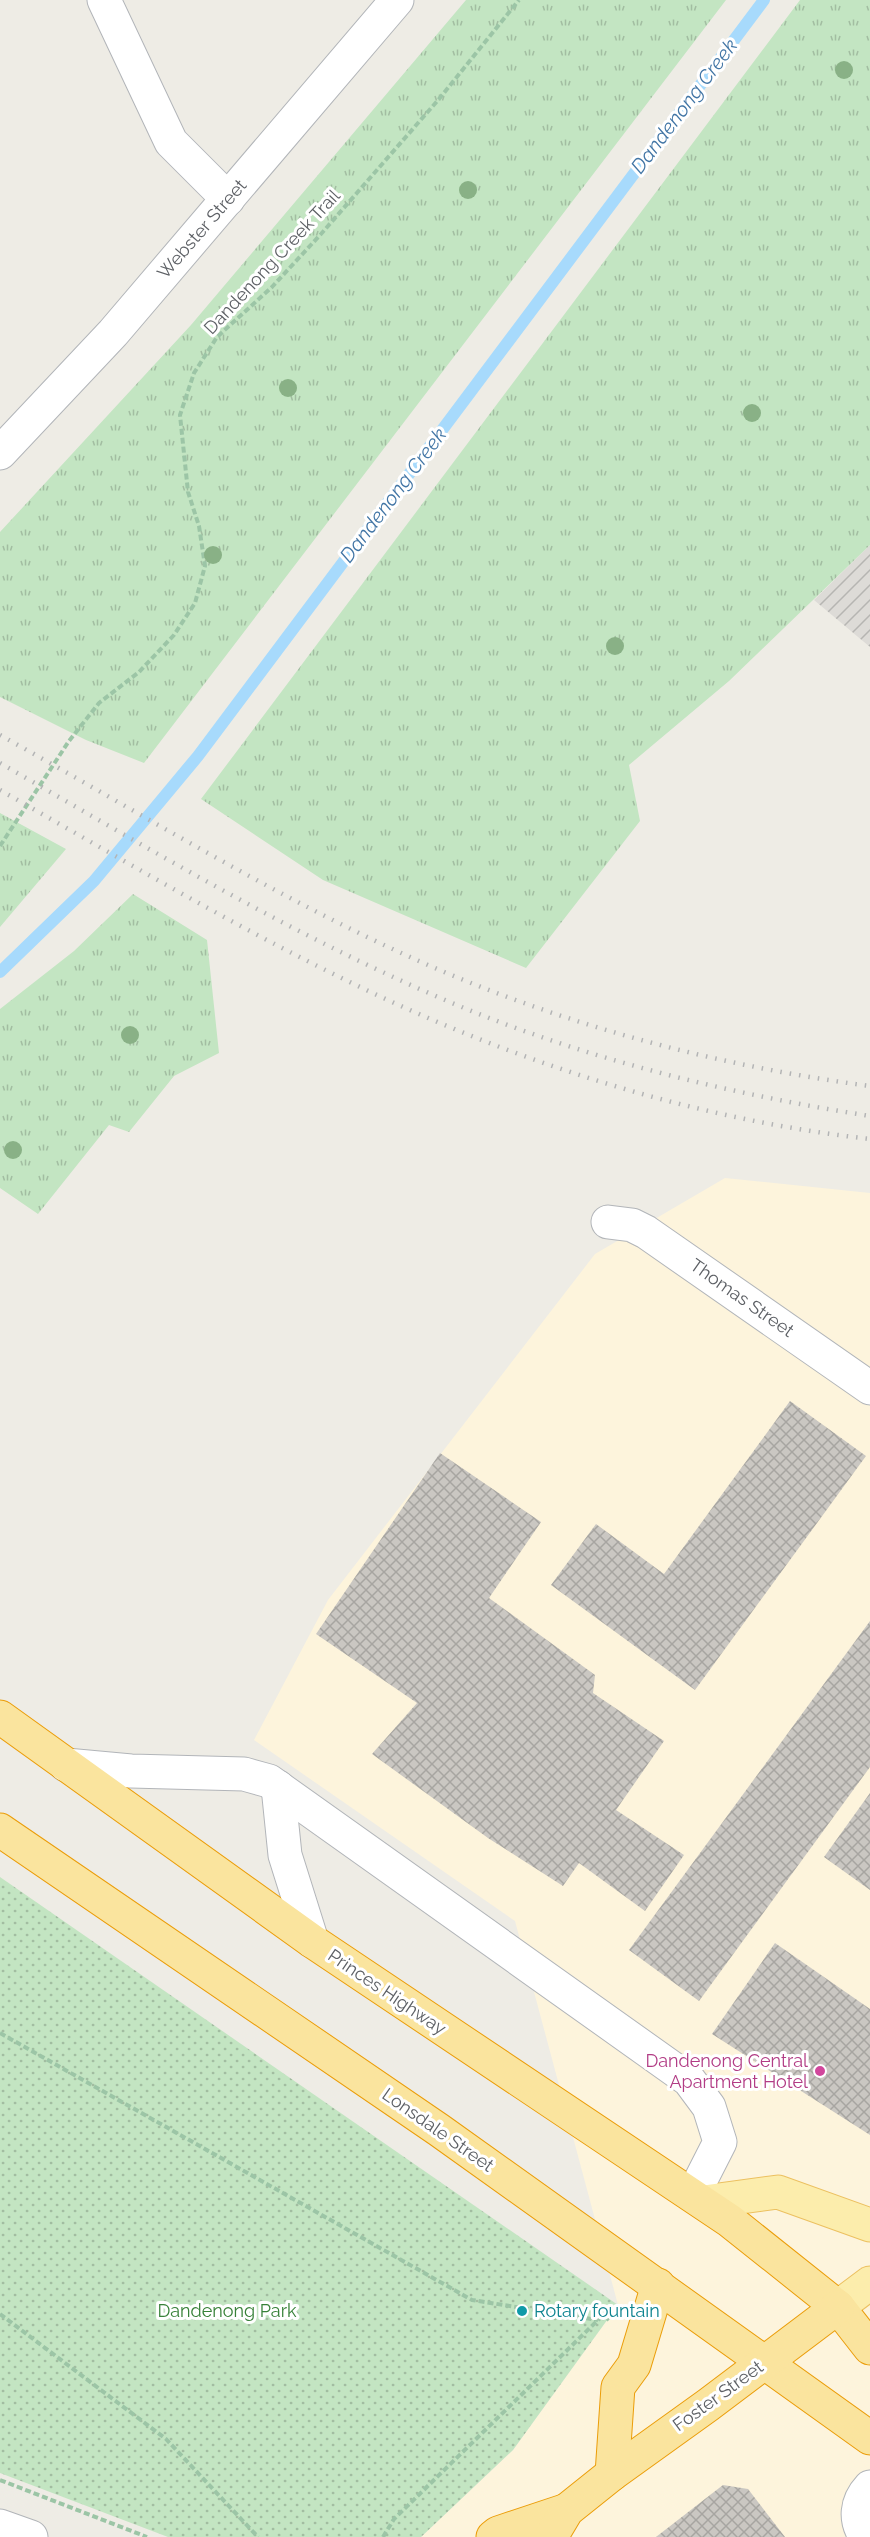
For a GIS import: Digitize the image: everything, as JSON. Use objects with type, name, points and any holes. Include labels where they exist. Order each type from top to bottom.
[{"type":"highway","points":[[0,1717],[312,1941]]},
{"type":"highway","name":"Lonsdale Street","points":[[0,1830],[439,2130],[870,2438]]},
{"type":"highway","name":"Princes Highway","points":[[312,1941],[462,2044],[698,2199]]},
{"type":"highway","points":[[698,2199],[838,2307],[870,2348]]},
{"type":"highway","points":[[612,2474],[618,2387],[633,2365],[657,2285]]},
{"type":"highway","name":"Foster Street","points":[[493,2537],[498,2533],[559,2524],[612,2474],[838,2307]]},
{"type":"main road","points":[[698,2199],[778,2192],[870,2225]]},
{"type":"main road","name":"Foster Street","points":[[838,2307],[870,2283]]},
{"type":"street","points":[[104,0],[171,142],[228,199]]},
{"type":"street","name":"Webster Street","points":[[0,453],[113,333],[397,0]]},
{"type":"street","name":"Thomas Street","points":[[608,1222],[632,1225],[646,1232],[870,1388]]},
{"type":"street","points":[[66,1765],[131,1771],[244,1774],[264,1778],[278,1787],[689,2080],[709,2107],[720,2142],[698,2199]]},
{"type":"street","points":[[278,1787],[285,1854],[312,1941]]},
{"type":"street","points":[[866,2537],[857,2518],[858,2506],[870,2487]]},
{"type":"street","points":[[0,2526],[31,2537]]},
{"type":"path","name":"Dandenong Creek Trail","points":[[0,846],[69,741],[99,703],[139,672],[174,635],[195,603],[205,566],[200,526],[186,481],[180,414],[195,373],[217,337],[272,287],[321,234],[439,99],[519,0]]},
{"type":"path","points":[[0,2032],[472,2300],[598,2320]]},
{"type":"path","points":[[0,2314],[166,2439],[258,2537]]},
{"type":"path","points":[[383,2537],[394,2519],[604,2314],[638,2349]]},
{"type":"path","points":[[0,2480],[147,2537]]},
{"type":"shaded area","points":[[870,545],[870,647],[814,600]]},
{"type":"shaded area","points":[[725,1178],[870,1193],[870,2537],[421,2537],[513,2450],[618,2305],[515,1921],[254,1740],[328,1600],[595,1254]]},
{"type":"green space","points":[[466,0],[726,0],[144,763],[86,740],[0,697],[0,532],[191,325]]},
{"type":"green space","points":[[800,0],[870,0],[870,545],[729,681],[629,765],[640,821],[526,968],[323,880],[201,799]]},
{"type":"green space","points":[[0,813],[66,849],[0,927]]},
{"type":"green space","points":[[133,894],[207,940],[219,1053],[174,1076],[129,1132],[109,1125],[38,1214],[0,1188],[0,1009],[74,951]]},
{"type":"green space","name":"Dandenong Park","points":[[0,1877],[618,2305],[513,2450],[421,2537],[168,2537],[0,2473]]},
{"type":"building","points":[[790,1401],[866,1456],[695,1690],[551,1585],[596,1524],[664,1574]]},
{"type":"building","points":[[440,1453],[541,1522],[489,1598],[595,1675],[593,1693],[664,1741],[616,1810],[684,1855],[645,1911],[579,1863],[563,1886],[488,1838],[372,1754],[417,1703],[316,1634]]},
{"type":"building","points":[[870,1621],[870,1767],[699,2001],[629,1950]]},
{"type":"building","points":[[870,1793],[870,1890],[824,1857]]},
{"type":"building","name":"Dandenong Central Apartment Hotel","points":[[775,1943],[870,2009],[870,2135],[712,2034]]},
{"type":"building","points":[[723,2485],[748,2489],[785,2537],[656,2537]]},
{"type":"waterway","name":"Dandenong Creek","points":[[0,972],[94,881],[198,756],[764,0]]},
{"type":"railway","points":[[0,735],[277,891],[449,974],[551,1012],[656,1044],[762,1068],[870,1086]]},
{"type":"railway","points":[[0,763],[164,858],[275,918],[387,974],[496,1021],[654,1071],[761,1096],[870,1116]]},
{"type":"railway","points":[[0,790],[267,940],[358,986],[481,1040],[608,1084],[672,1102],[804,1130],[870,1139]]},
{"type":"place","name":"Dandenong Central Apartment Hotel","points":[[820,2071]]},
{"type":"place","name":"Rotary fountain","points":[[522,2311]]}]
